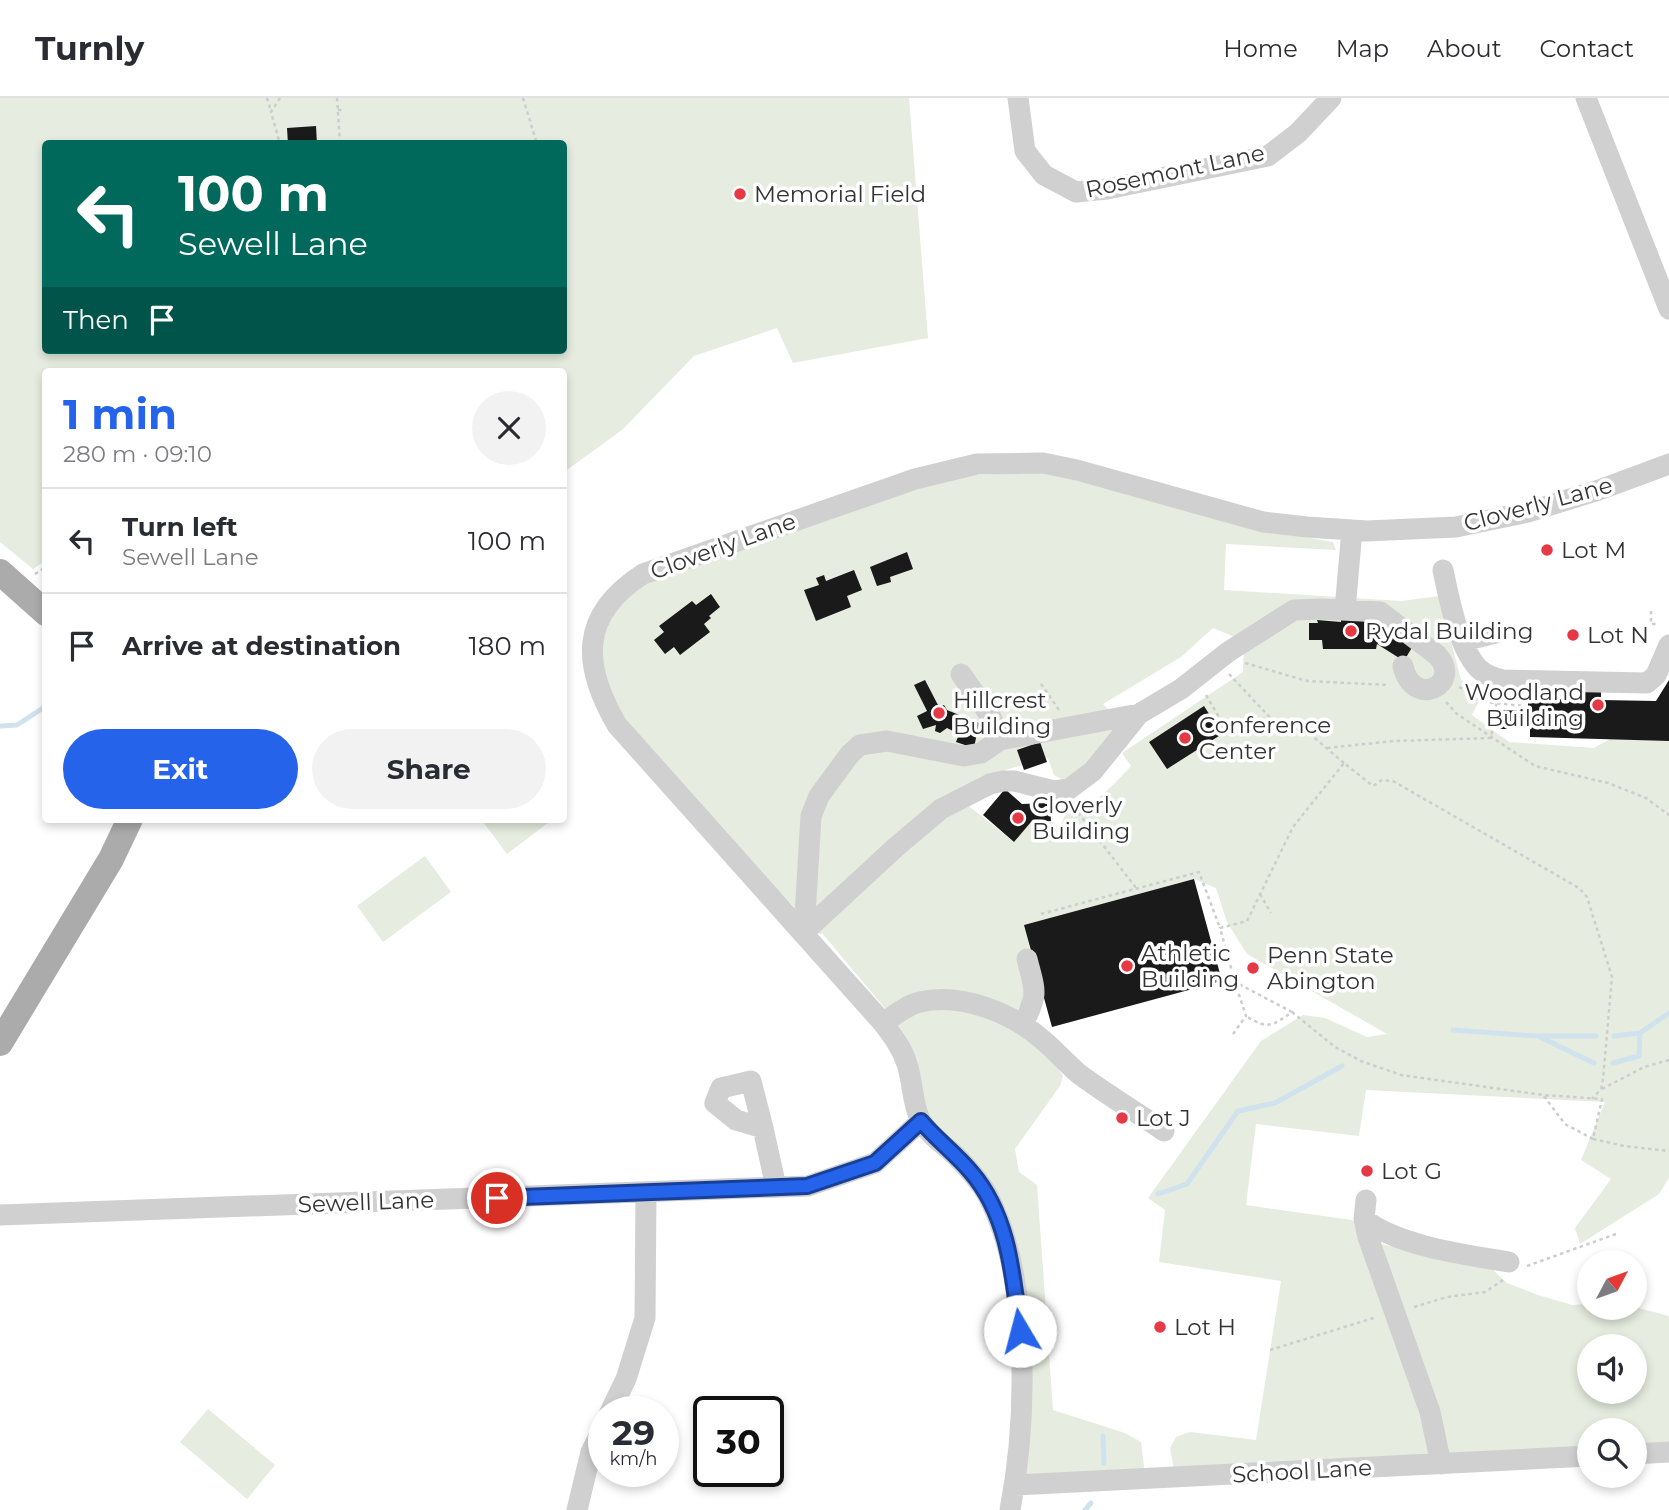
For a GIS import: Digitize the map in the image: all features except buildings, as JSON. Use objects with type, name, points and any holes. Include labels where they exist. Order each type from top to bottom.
[{"type":"main road","points":[[0,572],[42,609]]},
{"type":"main road","points":[[0,1043],[111,859],[128,823]]},
{"type":"street","name":"Rosemont Lane","points":[[1018,98],[1025,151],[1044,175],[1076,192],[1107,190],[1268,156],[1298,132],[1331,98]]},
{"type":"street","points":[[1586,98],[1669,309]]},
{"type":"street","name":"Cloverly Lane","points":[[1010,1510],[1015,1486],[1023,1380],[1020,1331],[1009,1253],[999,1219],[987,1194],[972,1173],[921,1121],[908,1064],[898,1042],[804,932],[617,725],[595,681],[591,655],[601,615],[625,586],[643,574],[915,479],[977,464],[1043,463],[1263,522],[1352,530],[1456,527],[1528,512],[1600,490],[1669,464]]},
{"type":"street","points":[[1346,610],[1352,530]]},
{"type":"street","points":[[1443,570],[1448,595],[1469,655],[1479,670],[1491,677],[1503,680],[1647,683],[1656,676],[1669,645]]},
{"type":"street","points":[[804,932],[941,809],[990,784],[1003,781],[1014,781],[1054,791],[1062,791],[1080,782],[1093,771],[1139,714],[1195,679],[1228,652],[1294,610],[1372,611],[1388,617],[1437,655],[1446,669],[1430,684],[1406,679],[1403,666]]},
{"type":"street","points":[[1463,641],[1496,633]]},
{"type":"street","points":[[961,674],[991,717],[1000,740]]},
{"type":"street","points":[[804,932],[811,816],[820,796],[850,754],[860,745],[887,741],[964,755],[981,753],[1000,740],[1139,714]]},
{"type":"street","points":[[1023,1024],[1034,1003],[1035,991],[1027,959]]},
{"type":"street","points":[[883,1023],[907,1007],[936,1000],[966,1003],[999,1011],[1023,1024],[1077,1072],[1164,1131]]},
{"type":"street","name":"Sewell Lane","points":[[0,1215],[807,1186],[875,1163],[921,1121]]},
{"type":"street","points":[[763,1128],[776,1187]]},
{"type":"street","points":[[618,1396],[626,1379],[645,1318],[646,1193]]},
{"type":"street","points":[[1441,1464],[1430,1412],[1368,1237],[1365,1209],[1377,1229],[1408,1241],[1514,1268]]},
{"type":"street","points":[[1647,1453],[1669,1452]]},
{"type":"street","name":"School Lane","points":[[1015,1486],[1577,1457]]},
{"type":"street","points":[[577,1510],[588,1467]]},
{"type":"path","points":[[267,98],[279,140]]},
{"type":"path","points":[[271,112],[280,98]]},
{"type":"path","points":[[337,98],[340,140]]},
{"type":"path","points":[[523,98],[536,140]]},
{"type":"path","points":[[338,110],[345,110]]},
{"type":"path","points":[[1651,611],[1651,624],[1658,624]]},
{"type":"path","points":[[1228,652],[1248,665],[1307,681],[1430,684],[1469,694],[1486,702],[1524,706]]},
{"type":"path","points":[[1233,678],[1277,725]]},
{"type":"path","points":[[1195,679],[1226,729],[1243,722],[1277,725],[1310,734],[1373,786],[1382,780],[1393,780],[1579,888],[1587,897],[1612,977],[1601,1089]]},
{"type":"path","points":[[1041,684],[1070,727]]},
{"type":"path","points":[[1430,684],[1457,714],[1535,766],[1608,783],[1646,798],[1669,815]]},
{"type":"path","points":[[1491,738],[1498,689]]},
{"type":"path","points":[[1210,715],[1214,709]]},
{"type":"path","points":[[1327,748],[1394,741],[1491,738]]},
{"type":"path","points":[[1220,928],[1247,921],[1293,827],[1344,762]]},
{"type":"path","points":[[1062,791],[1137,889]]},
{"type":"path","points":[[1041,914],[1199,872],[1220,928],[1246,1016],[1260,1025],[1275,1024],[1292,1012]]},
{"type":"path","points":[[1260,894],[1271,913]]},
{"type":"path","points":[[1235,982],[1292,1012],[1335,1047],[1361,1061],[1401,1075],[1543,1095],[1602,1099],[1593,1139]]},
{"type":"path","points":[[1233,1034],[1246,1016]]},
{"type":"path","points":[[1591,1099],[1601,1089],[1644,1067],[1669,1060]]},
{"type":"path","points":[[1543,1095],[1565,1124],[1593,1139],[1669,1151]]},
{"type":"path","points":[[1270,1350],[1447,1297],[1485,1292],[1514,1268],[1616,1234]]},
{"type":"shaded area","name":"Memorial Field","points":[[0,98],[909,98],[928,338],[793,363],[777,328],[694,356],[622,430],[567,470],[567,368],[42,368],[42,563],[33,569],[0,542]]},
{"type":"shaded area","name":"Penn State Abington","points":[[1035,473],[1075,477],[1262,530],[1333,542],[1336,550],[1226,544],[1224,590],[1401,601],[1439,596],[1461,680],[1485,689],[1472,715],[1509,742],[1594,748],[1610,739],[1669,741],[1669,1178],[1659,1194],[1580,1244],[1575,1228],[1611,1179],[1581,1160],[1605,1102],[1366,1090],[1359,1136],[1256,1124],[1246,1205],[1352,1220],[1381,1244],[1490,1267],[1507,1283],[1538,1295],[1577,1305],[1577,1320],[1647,1320],[1647,1310],[1669,1316],[1669,1443],[1647,1444],[1647,1418],[1577,1418],[1577,1448],[1256,1462],[1255,1469],[1175,1475],[1170,1448],[1176,1437],[1190,1432],[1256,1440],[1281,1281],[1159,1262],[1165,1210],[1148,1198],[1261,1041],[1303,1015],[1325,1018],[1367,1037],[1387,1034],[1247,954],[1227,922],[1216,888],[1194,879],[1025,925],[1029,947],[1029,981],[1023,1001],[1017,1010],[1003,1006],[888,1012],[822,933],[820,935],[637,738],[612,702],[603,674],[606,629],[619,603],[635,589],[653,579],[934,481],[975,475]],"holes":[[[1213,628],[1244,641],[1243,672],[1122,753],[1131,766],[1101,795],[1086,806],[1065,815],[1060,827],[1051,821],[1031,822],[1014,842],[965,803],[1005,770],[1048,758],[1054,775],[1063,780],[1077,774],[1115,732],[1112,714],[1103,704],[1181,657]]]},
{"type":"shaded area","points":[[484,823],[548,823],[507,854]]},
{"type":"shaded area","points":[[425,856],[451,892],[383,942],[357,906]]},
{"type":"shaded area","points":[[943,1008],[984,1017],[1018,1032],[1041,1051],[1063,1076],[1060,1086],[1015,1149],[1019,1172],[1037,1185],[1053,1410],[1125,1433],[1141,1442],[1144,1466],[1141,1476],[1019,1480],[1020,1259],[933,1122],[911,1048],[897,1023],[916,1012]]},
{"type":"shaded area","points":[[208,1409],[275,1465],[247,1499],[180,1442]]},
{"type":"waterway","points":[[0,726],[17,725],[42,709]]},
{"type":"waterway","points":[[1614,1036],[1640,1033],[1669,1013]]},
{"type":"waterway","points":[[1453,1030],[1536,1036],[1596,1036]]},
{"type":"waterway","points":[[1613,1063],[1639,1056],[1640,1033]]},
{"type":"waterway","points":[[1540,1037],[1594,1063]]},
{"type":"waterway","points":[[1158,1194],[1187,1184],[1238,1111],[1275,1103],[1342,1066]]},
{"type":"waterway","points":[[1103,1436],[1104,1463]]},
{"type":"waterway","points":[[1085,1510],[1091,1503]]},
{"type":"place","name":"Memorial Field","points":[[740,194]]},
{"type":"place","name":"Lot M","points":[[1547,550]]},
{"type":"place","name":"Rydal Building","points":[[1351,631]]},
{"type":"place","name":"Lot N","points":[[1573,635]]},
{"type":"place","name":"Woodland Building","points":[[1598,705]]},
{"type":"place","name":"Hillcrest Building","points":[[939,713]]},
{"type":"place","name":"Conference Center","points":[[1185,738]]},
{"type":"place","name":"Cloverly Building","points":[[1018,818]]},
{"type":"place","name":"Athletic Building","points":[[1127,966]]},
{"type":"place","name":"Penn State Abington","points":[[1253,968]]},
{"type":"place","name":"Lot J","points":[[1122,1118]]},
{"type":"place","name":"Lot G","points":[[1367,1171]]},
{"type":"place","name":"Lot H","points":[[1160,1327]]},
{"type":"route","points":[[497,1198],[807,1186],[875,1163],[921,1121],[972,1173],[987,1194],[999,1219],[1009,1253],[1020,1331]]}]
